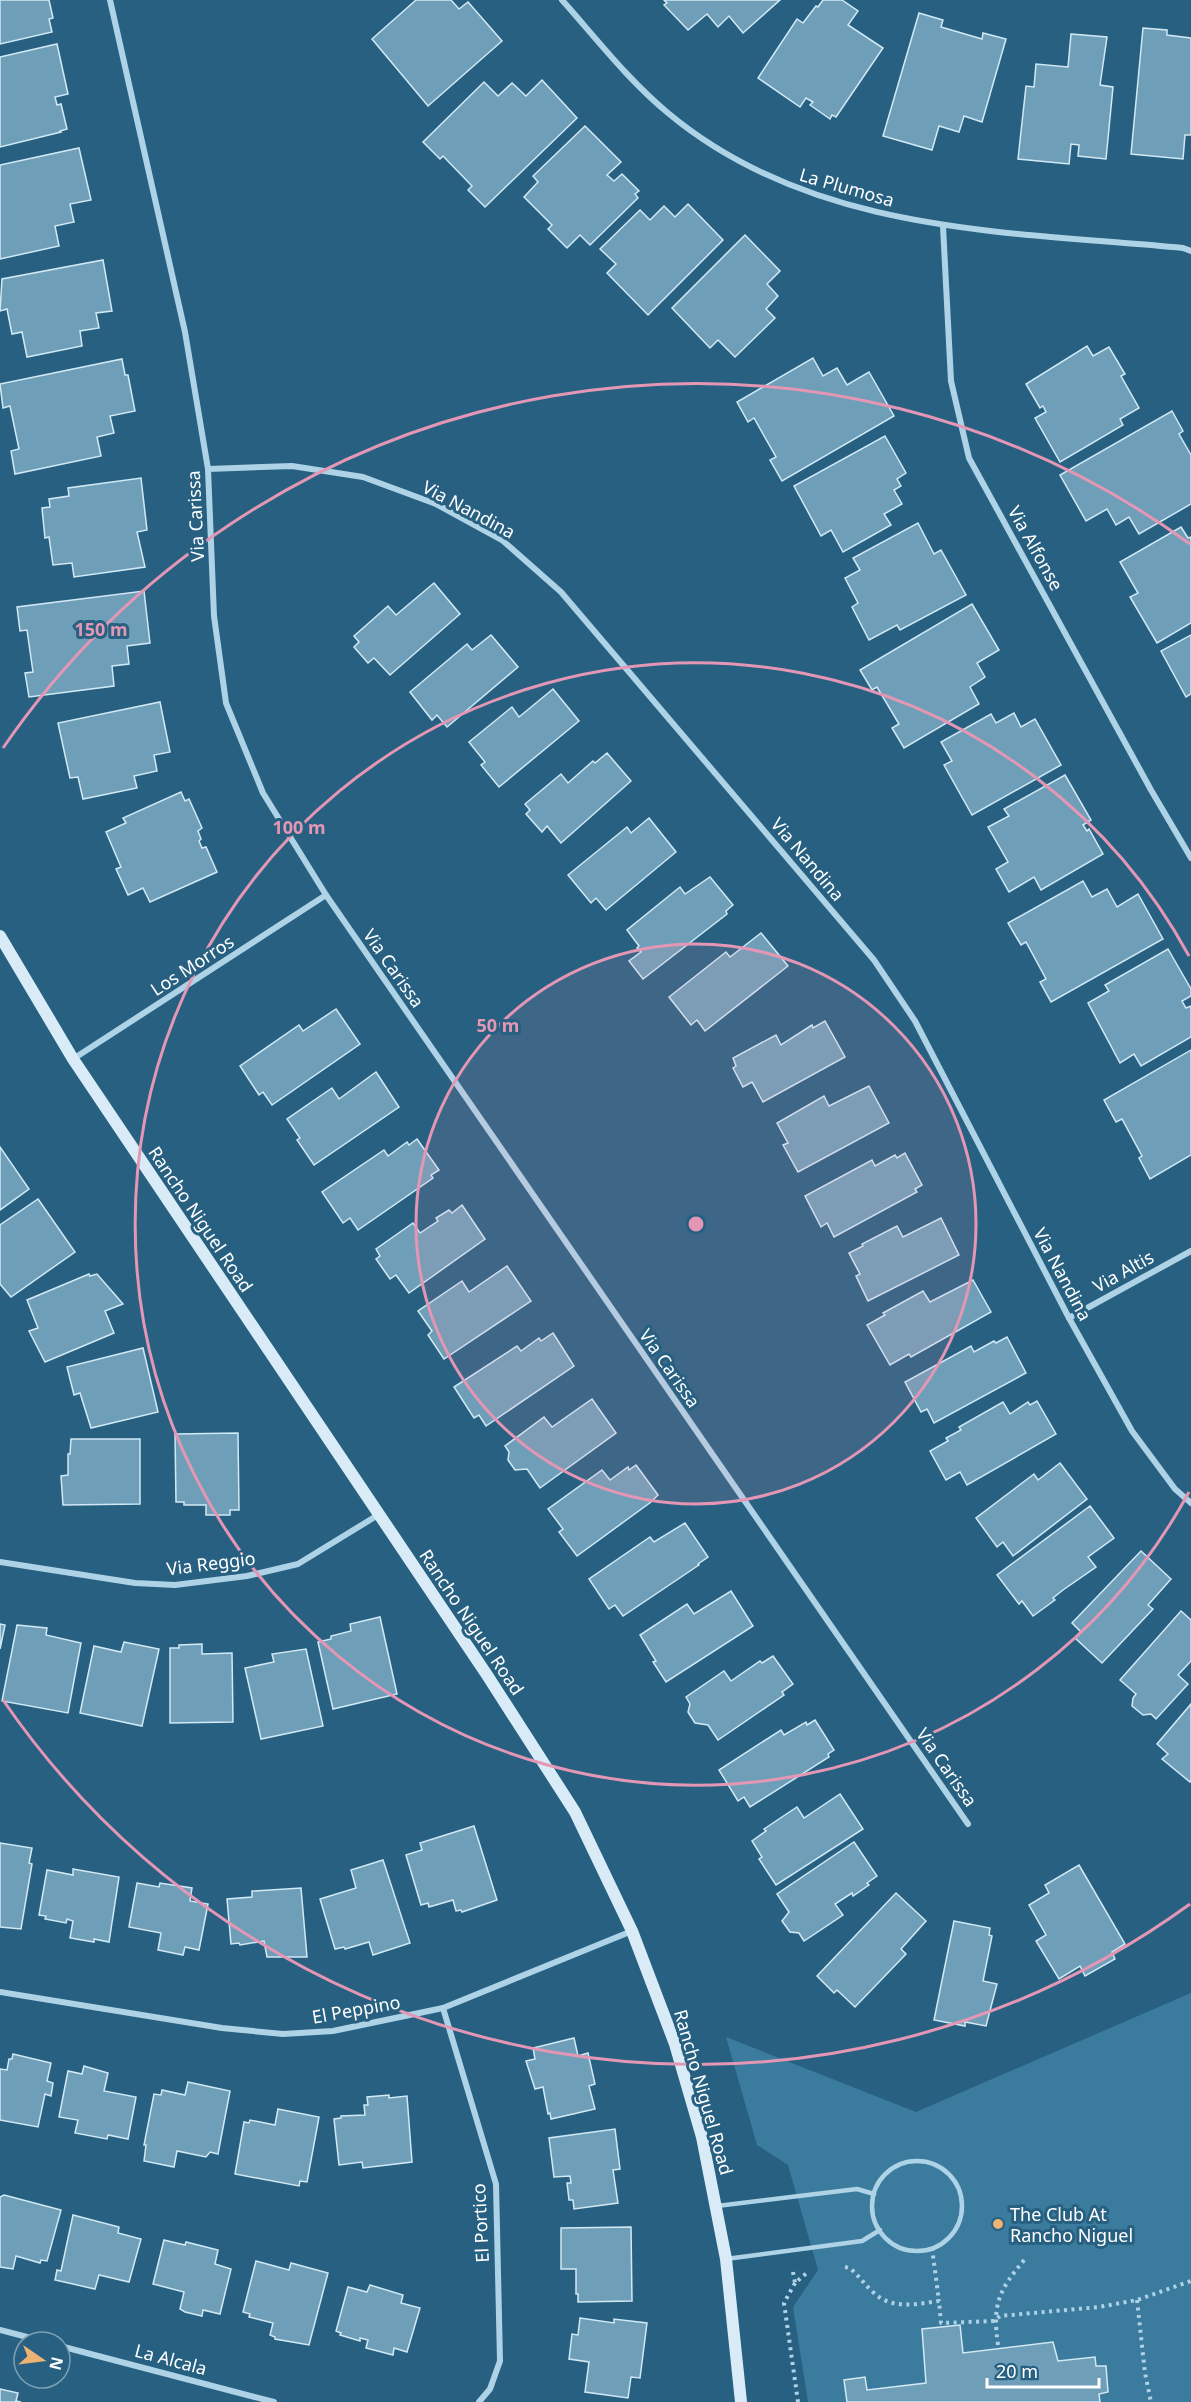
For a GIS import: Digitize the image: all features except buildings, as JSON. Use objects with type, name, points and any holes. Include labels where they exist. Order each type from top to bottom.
[{"type":"street","name":"Via Carissa","points":[[110,0],[185,332],[208,469],[214,616],[226,703],[263,793],[326,895],[968,1824]]},
{"type":"street","name":"La Plumosa","points":[[562,0],[619,64],[668,113],[730,156],[803,191],[864,211],[944,226],[1183,248],[1191,251]]},
{"type":"street","name":"Via Alfonse","points":[[944,226],[951,381],[969,458],[1191,858]]},
{"type":"street","name":"Via Nandina","points":[[208,469],[292,466],[363,477],[436,504],[502,540],[561,591],[874,960],[915,1021],[1069,1318],[1132,1431],[1175,1489],[1191,1503]]},
{"type":"street","name":"Los Morros","points":[[73,1059],[326,895]]},
{"type":"street","name":"Rancho Niguel Road","points":[[0,936],[73,1059],[487,1675],[575,1812],[632,1931],[675,2044],[702,2137],[726,2259],[741,2402]]},
{"type":"street","name":"Via Altis","points":[[1069,1318],[1191,1251]]},
{"type":"street","name":"Via Reggio","points":[[0,1562],[135,1583],[175,1585],[246,1576],[298,1564],[378,1515]]},
{"type":"street","name":"El Peppino","points":[[0,1992],[222,2028],[283,2034],[333,2031],[443,2008],[632,1931]]},
{"type":"street","name":"El Portico","points":[[443,2008],[496,2184],[500,2361],[490,2390],[479,2402]]},
{"type":"street","name":"La Alcala","points":[[72,2349],[274,2402]]},
{"type":"lane","points":[[918,2161],[932,2163],[946,2171],[959,2190],[962,2211],[958,2225],[949,2238],[932,2248],[908,2250],[895,2245],[880,2230],[872,2208],[874,2194],[880,2180],[890,2170],[903,2163],[918,2161]]},
{"type":"lane","points":[[717,2206],[857,2189],[874,2194]]},
{"type":"lane","points":[[726,2259],[862,2241],[880,2230]]},
{"type":"path","points":[[932,2248],[941,2323],[994,2321],[1000,2316],[1099,2307],[1137,2300],[1191,2281]]},
{"type":"path","points":[[789,2251],[795,2283]]},
{"type":"path","points":[[998,2345],[994,2321],[998,2297],[1012,2273],[1025,2259]]},
{"type":"path","points":[[840,2265],[850,2268],[875,2294],[893,2305],[939,2301]]},
{"type":"path","points":[[798,2402],[784,2304],[795,2283],[811,2270]]},
{"type":"path","points":[[1137,2300],[1145,2373],[1151,2402]]},
{"type":"shaded area","name":"The Club At Rancho Niguel","points":[[1191,1993],[1191,2402],[808,2402],[793,2307],[818,2270],[788,2165],[757,2145],[726,2037],[916,2112]]},
{"type":"place","name":"The Club At Rancho Niguel","points":[[998,2224]]}]
